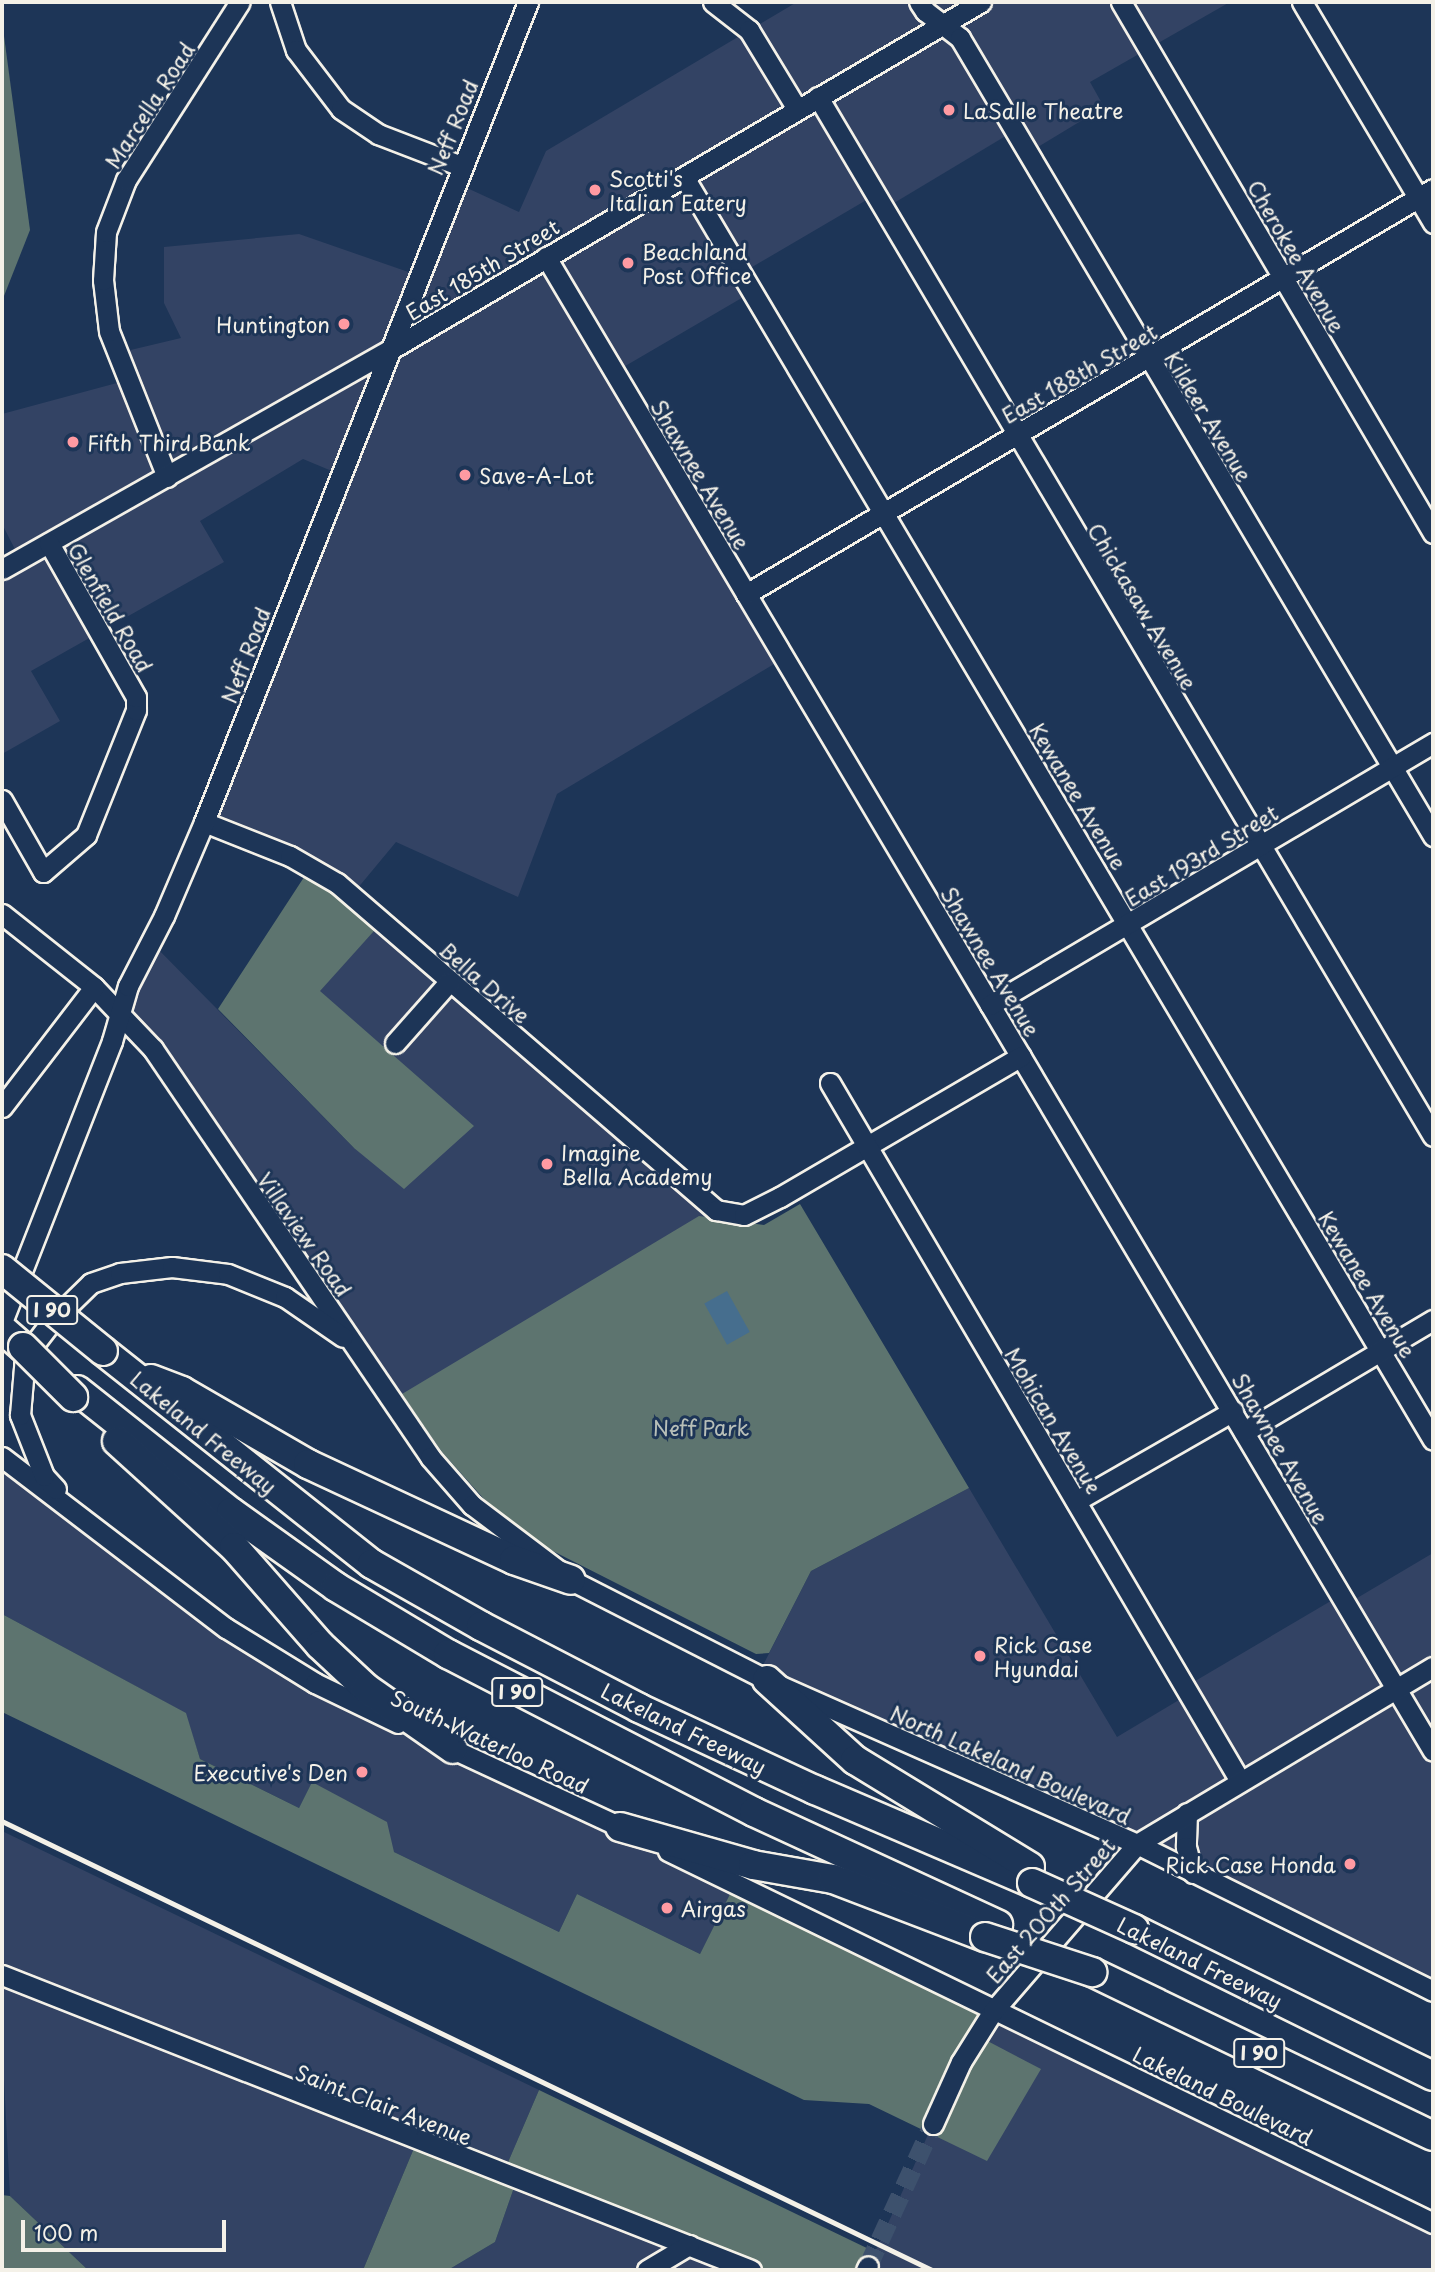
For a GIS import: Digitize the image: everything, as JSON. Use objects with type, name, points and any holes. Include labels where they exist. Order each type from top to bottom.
[{"type":"highway","name":"Lakeland Freeway","points":[[2,1269],[372,1564],[481,1626],[778,1773],[1037,1878],[1433,2077]]},
{"type":"highway","name":"I 90","points":[[2,1329],[75,1393]]},
{"type":"highway","points":[[126,1370],[182,1391],[308,1464],[514,1560],[570,1580]]},
{"type":"highway","name":"Lakeland Freeway","points":[[75,1393],[231,1512],[336,1587],[448,1654],[992,1931],[1093,1972],[1431,2135]]},
{"type":"highway","points":[[75,1393],[159,1483],[234,1547],[320,1645],[366,1688],[453,1749]]},
{"type":"highway","points":[[767,1680],[856,1760],[1037,1878]]},
{"type":"highway","points":[[620,1827],[753,1865],[833,1878],[992,1931]]},
{"type":"street","name":"Marcella Road","points":[[167,477],[109,331],[103,280],[106,232],[126,180],[240,2]]},
{"type":"street","points":[[280,2],[296,50],[341,109],[378,134],[461,166]]},
{"type":"street","name":"Neff Road","points":[[2,1322],[128,986],[204,822],[528,2]]},
{"type":"street","points":[[713,2],[749,30],[797,109]]},
{"type":"street","name":"Kildeer Avenue","points":[[919,2],[942,25],[960,38],[1433,836]]},
{"type":"street","name":"East 185th Street","points":[[2,569],[388,351],[981,2]]},
{"type":"street","name":"Cherokee Avenue","points":[[1121,2],[1433,533]]},
{"type":"street","points":[[1302,2],[1426,194],[1433,223]]},
{"type":"street","name":"Chickasaw Avenue","points":[[818,97],[1016,436],[1433,1136]]},
{"type":"street","name":"Kewanee Avenue","points":[[684,177],[1433,1440]]},
{"type":"street","name":"East 188th Street","points":[[746,594],[1284,280],[1426,194]]},
{"type":"street","name":"Shawnee Avenue","points":[[546,257],[1433,1751]]},
{"type":"street","name":"Glenfield Road","points":[[2,800],[43,872],[86,835],[136,709],[136,697],[49,543]]},
{"type":"street","name":"East 193rd Street","points":[[990,1005],[1433,743]]},
{"type":"street","name":"Bella Drive","points":[[204,822],[290,856],[337,883],[716,1210],[744,1214],[866,1148]]},
{"type":"street","name":"Villaview Road","points":[[2,914],[94,987],[153,1049],[430,1457],[472,1505],[570,1580]]},
{"type":"street","points":[[395,1043],[449,982]]},
{"type":"street","points":[[2,1107],[94,987]]},
{"type":"street","points":[[866,1148],[1021,1056]]},
{"type":"street","name":"Mohican Avenue","points":[[830,1083],[1240,1780]]},
{"type":"street","points":[[85,1518],[44,1476],[25,1434],[20,1394],[25,1356],[52,1321],[91,1283],[120,1273],[172,1267],[228,1274],[285,1297],[355,1345]]},
{"type":"street","points":[[1244,1432],[1433,1320]]},
{"type":"street","points":[[1076,1501],[1233,1411]]},
{"type":"street","name":"South Waterloo Road","points":[[2,1457],[226,1628],[315,1683],[620,1827],[993,2011]]},
{"type":"street","name":"North Lakeland Boulevard","points":[[570,1580],[767,1680],[1137,1844],[1433,1991]]},
{"type":"street","name":"East 200th Street","points":[[933,2124],[961,2062],[993,2011],[1137,1844],[1433,1667]]},
{"type":"street","points":[[1187,1813],[1186,1847],[1193,1873]]},
{"type":"street","name":"Saint Clair Avenue","points":[[2,1975],[751,2270]]},
{"type":"street","name":"Lakeland Boulevard","points":[[993,2011],[1433,2223]]},
{"type":"street","points":[[647,2270],[689,2245]]},
{"type":"shaded area","points":[[797,2],[1230,2],[1090,82],[1104,107],[1028,153],[1014,131],[884,209],[875,195],[742,273],[752,292],[615,372],[784,658],[557,794],[518,897],[396,842],[352,895],[204,822],[339,474],[303,459],[200,521],[224,562],[31,671],[60,721],[2,754],[2,569],[20,559],[2,524],[2,414],[128,380],[118,353],[181,338],[164,303],[164,247],[299,234],[417,275],[433,213],[454,182],[519,212],[546,151]]},
{"type":"shaded area","name":"Imagine Bella Academy","points":[[383,921],[716,1210],[393,1401],[120,1012],[151,942],[354,1148],[473,1126],[319,991]]},
{"type":"shaded area","points":[[727,1291],[750,1332],[727,1345],[704,1304]]},
{"type":"shaded area","points":[[2,1457],[226,1628],[735,1884],[700,1954],[577,1894],[559,1932],[394,1852],[312,1782],[299,1808],[200,1759],[185,1713],[2,1614]]},
{"type":"shaded area","points":[[969,1488],[1117,1737],[1189,1694],[1185,1687],[1341,1595],[1347,1604],[1433,1553],[1433,1991],[758,1675],[811,1571]]},
{"type":"shaded area","points":[[2,1831],[539,2090],[503,2174],[417,2141],[363,2270],[88,2270],[10,2196],[2,2041]]},
{"type":"shaded area","points":[[993,2011],[1433,2223],[1433,2270],[867,2270],[940,2108]]},
{"type":"shaded area","points":[[517,2179],[751,2270],[448,2270],[495,2242]]},
{"type":"green space","points":[[2,21],[30,230],[2,301]]},
{"type":"green space","points":[[310,868],[383,921],[320,991],[474,1126],[404,1189],[354,1148],[218,1009]]},
{"type":"green space","name":"Neff Park","points":[[800,1204],[969,1488],[811,1571],[769,1653],[756,1654],[539,1544],[484,1499],[442,1452],[402,1394],[699,1216],[764,1225]]},
{"type":"green space","points":[[2,1614],[186,1713],[200,1759],[299,1808],[312,1782],[387,1822],[394,1852],[559,1932],[577,1894],[700,1954],[735,1884],[993,2011],[978,2036],[1041,2069],[987,2161],[869,2104],[804,2100],[2,1712]]},
{"type":"green space","points":[[539,2090],[875,2252],[866,2270],[751,2270],[517,2179],[495,2242],[448,2270],[363,2270],[417,2141],[503,2174]]},
{"type":"green space","points":[[2,2195],[10,2196],[88,2270],[2,2270]]},
{"type":"tunnel","points":[[868,2266],[933,2124]]},
{"type":"railway","points":[[2,1821],[932,2270]]},
{"type":"place","name":"LaSalle Theatre","points":[[949,110]]},
{"type":"place","name":"Scotti's Italian Eatery","points":[[595,190]]},
{"type":"place","name":"Beachland Post Office","points":[[628,263]]},
{"type":"place","name":"Huntington","points":[[344,324]]},
{"type":"place","name":"Fifth Third Bank","points":[[73,442]]},
{"type":"place","name":"Save-A-Lot","points":[[465,475]]},
{"type":"place","name":"Imagine Bella Academy","points":[[547,1164]]},
{"type":"place","name":"Rick Case Hyundai","points":[[980,1656]]},
{"type":"place","name":"Executive's Den","points":[[362,1772]]},
{"type":"place","name":"Rick Case Honda","points":[[1350,1864]]},
{"type":"place","name":"Airgas","points":[[667,1908]]}]
